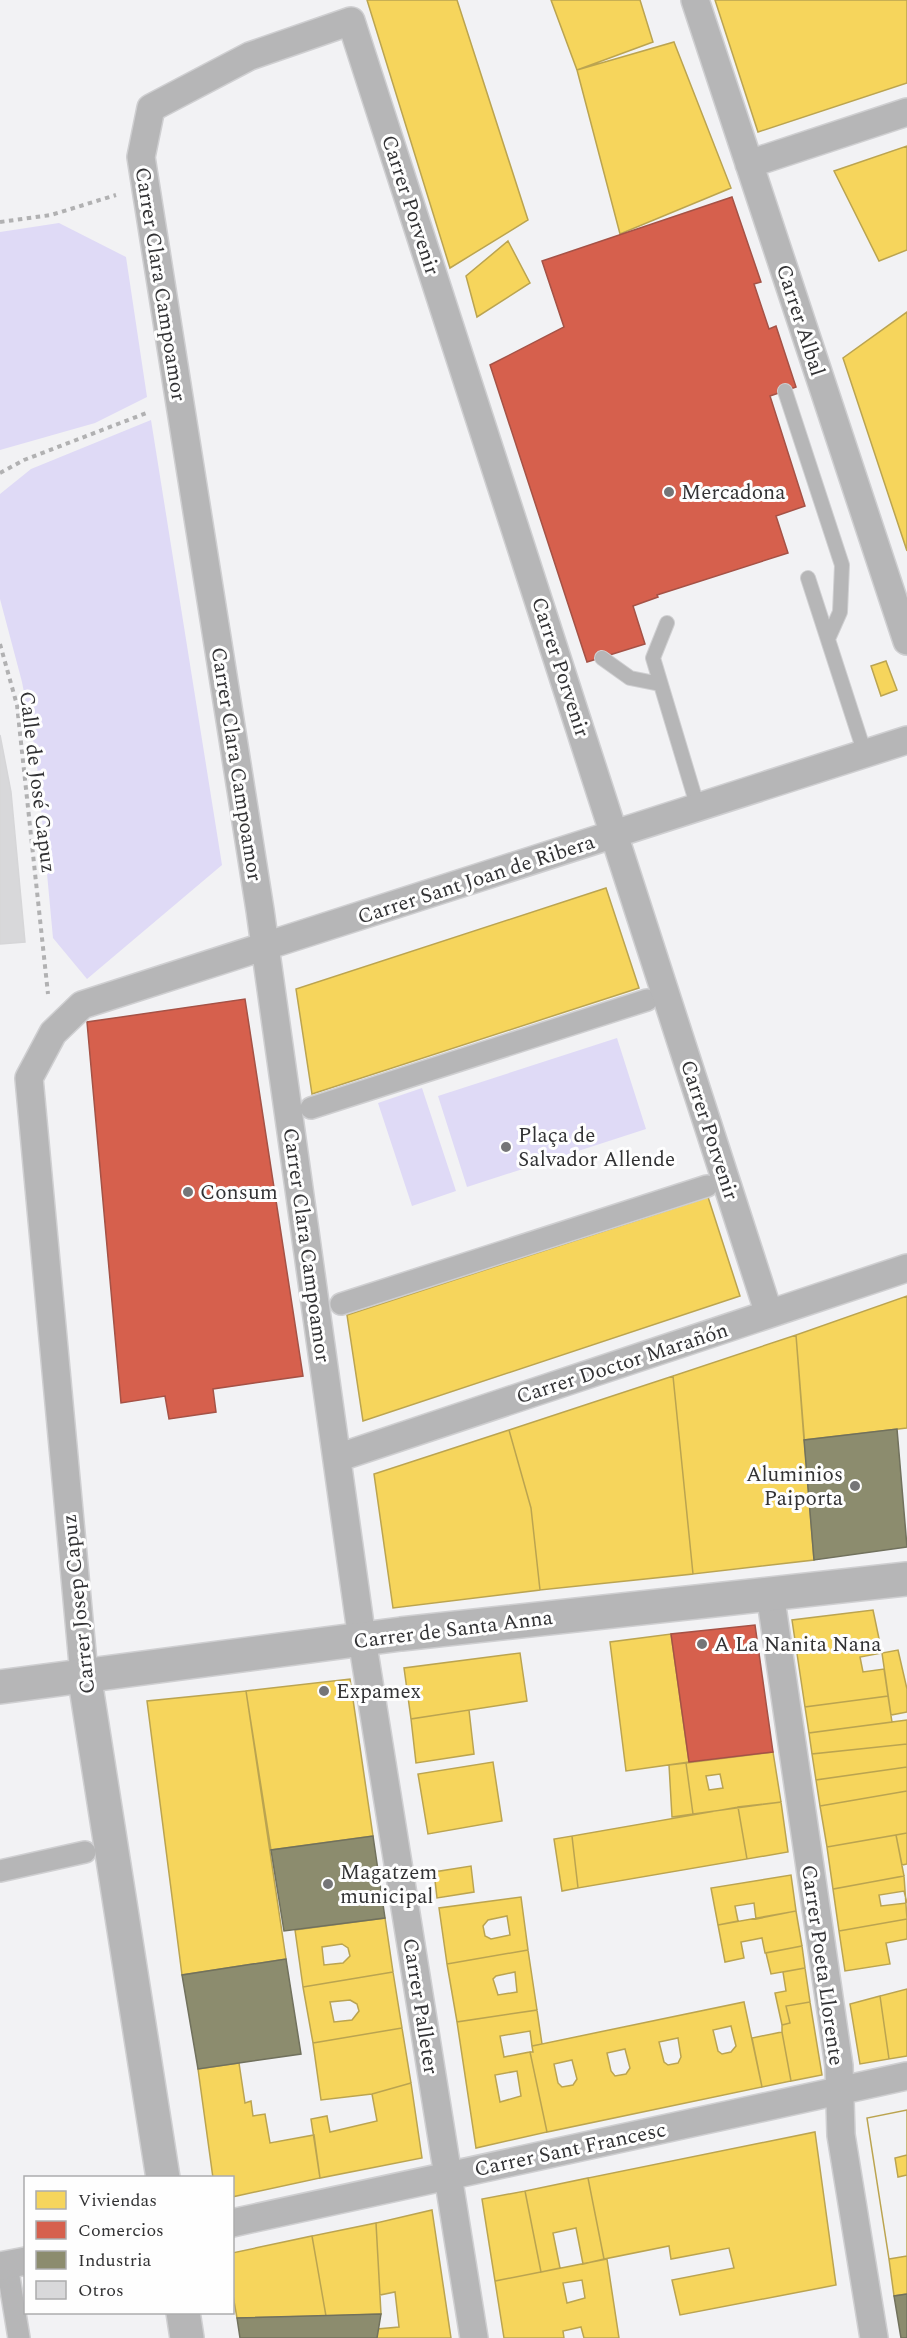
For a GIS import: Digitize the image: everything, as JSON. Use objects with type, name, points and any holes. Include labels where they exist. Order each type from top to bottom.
[{"type":"street","name":"Carrer Albal","points":[[695,0],[907,640]]},
{"type":"street","name":"Carrer Clara Campoamor","points":[[351,21],[250,56],[151,108],[141,157],[264,946],[362,1639]]},
{"type":"street","name":"Carrer Porvenir","points":[[351,21],[770,1314]]},
{"type":"street","points":[[749,164],[907,112]]},
{"type":"street","name":"Carrer Sant Joan de Ribera","points":[[53,1033],[82,1005],[907,740]]},
{"type":"street","points":[[311,1108],[648,1000]]},
{"type":"street","name":"Carrer Josep Capuz","points":[[53,1033],[29,1078],[84,1674],[163,2176]]},
{"type":"street","points":[[341,1304],[707,1186]]},
{"type":"street","name":"Carrer Doctor Marañón","points":[[337,1458],[907,1268]]},
{"type":"street","name":"Carrer de Santa Anna","points":[[0,1687],[84,1674],[362,1639],[907,1579]]},
{"type":"street","name":"Carrer Poeta Llorente","points":[[770,1593],[839,2066],[841,2134],[874,2338]]},
{"type":"street","name":"Carrer Palleter","points":[[362,1639],[474,2338]]},
{"type":"street","points":[[0,1871],[85,1852]]},
{"type":"street","name":"Carrer Sant Francesc","points":[[234,2223],[907,2076]]},
{"type":"street","points":[[11,2264],[20,2338]]},
{"type":"street","points":[[183,2314],[187,2338]]},
{"type":"lane","points":[[785,391],[842,565],[840,612],[828,639]]},
{"type":"lane","points":[[808,578],[865,754]]},
{"type":"lane","points":[[667,623],[652,658],[698,808]]},
{"type":"lane","points":[[602,658],[630,678],[660,684]]},
{"type":"path","points":[[0,222],[51,216],[145,186]]},
{"type":"path","points":[[0,473],[24,460],[149,412],[180,405]]},
{"type":"path","name":"Calle de José Capuz","points":[[0,644],[17,705],[53,1033]]},
{"type":"shaded area","points":[[59,223],[126,257],[147,397],[95,423],[0,450],[0,232]]},
{"type":"shaded area","points":[[151,420],[222,865],[87,979],[53,938],[36,755],[22,682],[0,599],[0,494],[31,469]]},
{"type":"shaded area","points":[[617,1038],[646,1129],[467,1187],[438,1096]]},
{"type":"shaded area","points":[[422,1088],[456,1191],[412,1206],[378,1103]]},
{"type":"building: Viviendas","points":[[367,0],[457,0],[528,220],[450,268]]},
{"type":"building: Viviendas","points":[[551,0],[640,0],[653,42],[577,70]]},
{"type":"building: Viviendas","points":[[715,0],[907,0],[907,83],[758,132]]},
{"type":"building: Viviendas","points":[[674,42],[731,188],[620,234],[577,70]]},
{"type":"building: Viviendas","points":[[907,146],[907,250],[879,261],[834,171]]},
{"type":"building: Viviendas","points":[[508,241],[530,283],[477,317],[466,276]]},
{"type":"building: Viviendas","points":[[907,312],[907,551],[843,358]]},
{"type":"building: Viviendas","points":[[886,661],[897,690],[881,696],[871,666]]},
{"type":"building: Viviendas","points":[[606,888],[639,988],[312,1094],[296,989]]},
{"type":"building: Viviendas","points":[[708,1197],[740,1296],[363,1421],[347,1315]]},
{"type":"building: Viviendas","points":[[907,1296],[907,1428],[804,1440],[796,1335]]},
{"type":"building: Viviendas","points":[[796,1335],[814,1560],[693,1574],[673,1376]]},
{"type":"building: Viviendas","points":[[673,1376],[693,1574],[540,1590],[531,1508],[509,1430]]},
{"type":"building: Viviendas","points":[[509,1430],[531,1508],[540,1590],[393,1608],[374,1474]]},
{"type":"building: Viviendas","points":[[873,1610],[882,1653],[860,1657],[863,1672],[884,1669],[888,1696],[805,1707],[792,1620]]},
{"type":"building: Viviendas","points":[[671,1634],[689,1762],[626,1771],[610,1642]]},
{"type":"building: Viviendas","points":[[898,1650],[907,1689],[907,1712],[891,1715],[882,1653]]},
{"type":"building: Viviendas","points":[[520,1653],[527,1701],[411,1719],[404,1668]]},
{"type":"building: Viviendas","points":[[350,1679],[373,1836],[271,1850],[246,1691]]},
{"type":"building: Viviendas","points":[[246,1691],[286,1959],[182,1975],[147,1701]]},
{"type":"building: Viviendas","points":[[888,1696],[892,1722],[809,1733],[805,1707]]},
{"type":"building: Viviendas","points":[[469,1710],[474,1754],[416,1763],[411,1719]]},
{"type":"building: Viviendas","points":[[907,1720],[907,1744],[812,1754],[809,1733]]},
{"type":"building: Viviendas","points":[[907,1744],[907,1767],[816,1780],[812,1754]]},
{"type":"building: Viviendas","points":[[773,1752],[781,1802],[693,1814],[686,1763]],"holes":[[[720,1774],[723,1788],[709,1790],[706,1776]]]},
{"type":"building: Viviendas","points":[[493,1762],[502,1821],[428,1834],[418,1774]]},
{"type":"building: Viviendas","points":[[686,1763],[693,1814],[672,1817],[669,1765]]},
{"type":"building: Viviendas","points":[[907,1767],[907,1791],[820,1806],[816,1780]]},
{"type":"building: Viviendas","points":[[907,1791],[907,1833],[827,1847],[820,1806]]},
{"type":"building: Viviendas","points":[[781,1802],[788,1852],[747,1859],[738,1807]]},
{"type":"building: Viviendas","points":[[738,1807],[747,1859],[578,1888],[572,1836]]},
{"type":"building: Viviendas","points":[[907,1833],[907,1864],[902,1865],[896,1835]]},
{"type":"building: Viviendas","points":[[896,1835],[904,1876],[833,1889],[827,1847]]},
{"type":"building: Viviendas","points":[[572,1836],[578,1888],[562,1891],[554,1839]]},
{"type":"building: Viviendas","points":[[471,1866],[474,1892],[437,1898],[434,1872]]},
{"type":"building: Viviendas","points":[[791,1875],[796,1911],[756,1919],[754,1903],[735,1906],[738,1921],[718,1925],[711,1888]]},
{"type":"building: Viviendas","points":[[904,1876],[905,1897],[904,1891],[879,1895],[881,1906],[906,1903],[907,1919],[839,1931],[833,1889]]},
{"type":"building: Viviendas","points":[[521,1897],[528,1950],[447,1964],[439,1908]],"holes":[[[507,1916],[510,1935],[491,1939],[485,1936],[483,1926],[488,1920]]]},
{"type":"building: Viviendas","points":[[796,1911],[802,1946],[765,1953],[762,1938],[741,1942],[744,1958],[725,1962],[718,1925]]},
{"type":"building: Viviendas","points":[[385,1918],[393,1972],[303,1987],[295,1930]],"holes":[[[342,1944],[348,1948],[350,1956],[343,1963],[324,1965],[322,1947]]]},
{"type":"building: Viviendas","points":[[907,1919],[907,1939],[886,1943],[890,1964],[845,1971],[839,1931]]},
{"type":"building: Viviendas","points":[[802,1946],[805,1968],[771,1974],[766,1953]]},
{"type":"building: Viviendas","points":[[528,1950],[537,2010],[457,2022],[447,1964]],"holes":[[[515,1972],[517,1992],[498,1995],[493,1979],[496,1976]]]},
{"type":"building: Viviendas","points":[[805,1968],[810,2002],[786,2006],[790,2023],[782,2025],[775,1993],[786,1991],[783,1972]]},
{"type":"building: Viviendas","points":[[393,1972],[402,2028],[313,2043],[303,1987]],"holes":[[[350,2000],[357,2004],[359,2011],[352,2020],[334,2022],[330,2002]]]},
{"type":"building: Viviendas","points":[[907,1989],[907,2056],[889,2059],[880,1996]]},
{"type":"building: Viviendas","points":[[880,1996],[889,2059],[860,2064],[850,2004]]},
{"type":"building: Viviendas","points":[[744,2002],[762,2087],[547,2132],[530,2052],[533,2052],[532,2046]],"holes":[[[731,2026],[736,2046],[731,2052],[722,2054],[718,2051],[713,2030]],[[678,2038],[681,2057],[678,2063],[668,2065],[664,2062],[659,2042]],[[625,2049],[630,2068],[626,2074],[615,2076],[611,2071],[607,2053]],[[572,2060],[577,2079],[573,2085],[562,2087],[558,2083],[554,2064]]]},
{"type":"building: Viviendas","points":[[810,2002],[822,2075],[791,2081],[782,2032],[782,2025],[790,2023],[786,2006]]},
{"type":"building: Viviendas","points":[[537,2010],[542,2044],[532,2046],[530,2031],[500,2036],[504,2057],[530,2052],[547,2132],[476,2148],[457,2022]],"holes":[[[517,2071],[521,2096],[500,2102],[495,2075]]]},
{"type":"building: Viviendas","points":[[402,2028],[411,2083],[372,2094],[321,2100],[313,2043]]},
{"type":"building: Viviendas","points":[[782,2032],[791,2081],[762,2087],[752,2038]]},
{"type":"building: Viviendas","points":[[239,2063],[245,2103],[251,2101],[253,2116],[265,2114],[270,2143],[314,2135],[320,2178],[234,2197],[234,2176],[213,2176],[198,2069]]},
{"type":"building: Viviendas","points":[[411,2083],[422,2158],[320,2178],[311,2119],[327,2116],[330,2132],[377,2121],[372,2094]]},
{"type":"building: Viviendas","points":[[907,2110],[907,2256],[889,2259],[867,2118]]},
{"type":"building: Viviendas","points":[[907,2110],[907,2155],[895,2158],[898,2177],[907,2175],[907,2256],[889,2259],[867,2118]]},
{"type":"building: Viviendas","points":[[815,2132],[836,2285],[680,2315],[672,2280],[734,2268],[729,2248],[671,2259],[669,2246],[604,2259],[588,2178]]},
{"type":"building: Viviendas","points":[[588,2178],[604,2259],[583,2264],[576,2228],[553,2233],[560,2268],[541,2272],[525,2191]]},
{"type":"building: Viviendas","points":[[525,2191],[541,2272],[495,2281],[482,2199]]},
{"type":"building: Viviendas","points":[[432,2210],[451,2338],[377,2338],[377,2329],[399,2327],[395,2292],[380,2295],[376,2223]]},
{"type":"building: Viviendas","points":[[376,2223],[381,2314],[326,2316],[312,2236]]},
{"type":"building: Viviendas","points":[[312,2236],[326,2316],[237,2318],[234,2301],[234,2253]]},
{"type":"building: Viviendas","points":[[907,2256],[907,2294],[894,2296],[889,2259]]},
{"type":"building: Viviendas","points":[[607,2259],[619,2338],[584,2338],[581,2327],[563,2331],[564,2338],[504,2338],[495,2281]],"holes":[[[582,2280],[585,2298],[567,2303],[563,2283]]]},
{"type":"building: Comercios","points":[[732,197],[761,282],[754,284],[769,329],[776,326],[796,387],[770,396],[805,506],[776,516],[788,553],[657,595],[658,597],[633,606],[645,644],[587,662],[490,365],[564,327],[542,261]]},
{"type":"building: Comercios","name":"Consum","points":[[245,999],[303,1376],[213,1389],[216,1412],[169,1419],[165,1396],[121,1403],[87,1022]]},
{"type":"building: Comercios","points":[[755,1625],[773,1752],[689,1762],[671,1634]]},
{"type":"building: Industria","name":"Aluminios Paiporta","points":[[897,1429],[907,1547],[814,1560],[804,1440]]},
{"type":"building: Industria","name":"Magatzem municipal","points":[[373,1836],[385,1918],[284,1931],[271,1850]]},
{"type":"building: Industria","points":[[286,1959],[301,2054],[198,2069],[182,1975]]},
{"type":"building: Industria","points":[[907,2294],[907,2338],[901,2338],[894,2296]]},
{"type":"building: Industria","points":[[381,2314],[377,2338],[240,2338],[237,2318]]},
{"type":"building: Otros","points":[[0,735],[11,792],[25,942],[0,944]]},
{"type":"place","name":"Mercadona","points":[[669,492]]},
{"type":"place","name":"Plaça de Salvador Allende","points":[[506,1147]]},
{"type":"place","name":"Consum","points":[[188,1192]]},
{"type":"place","name":"Aluminios Paiporta","points":[[855,1486]]},
{"type":"place","name":"A La Nanita Nana","points":[[702,1644]]},
{"type":"place","name":"Expamex","points":[[324,1691]]},
{"type":"place","name":"Magatzem municipal","points":[[328,1884]]}]
